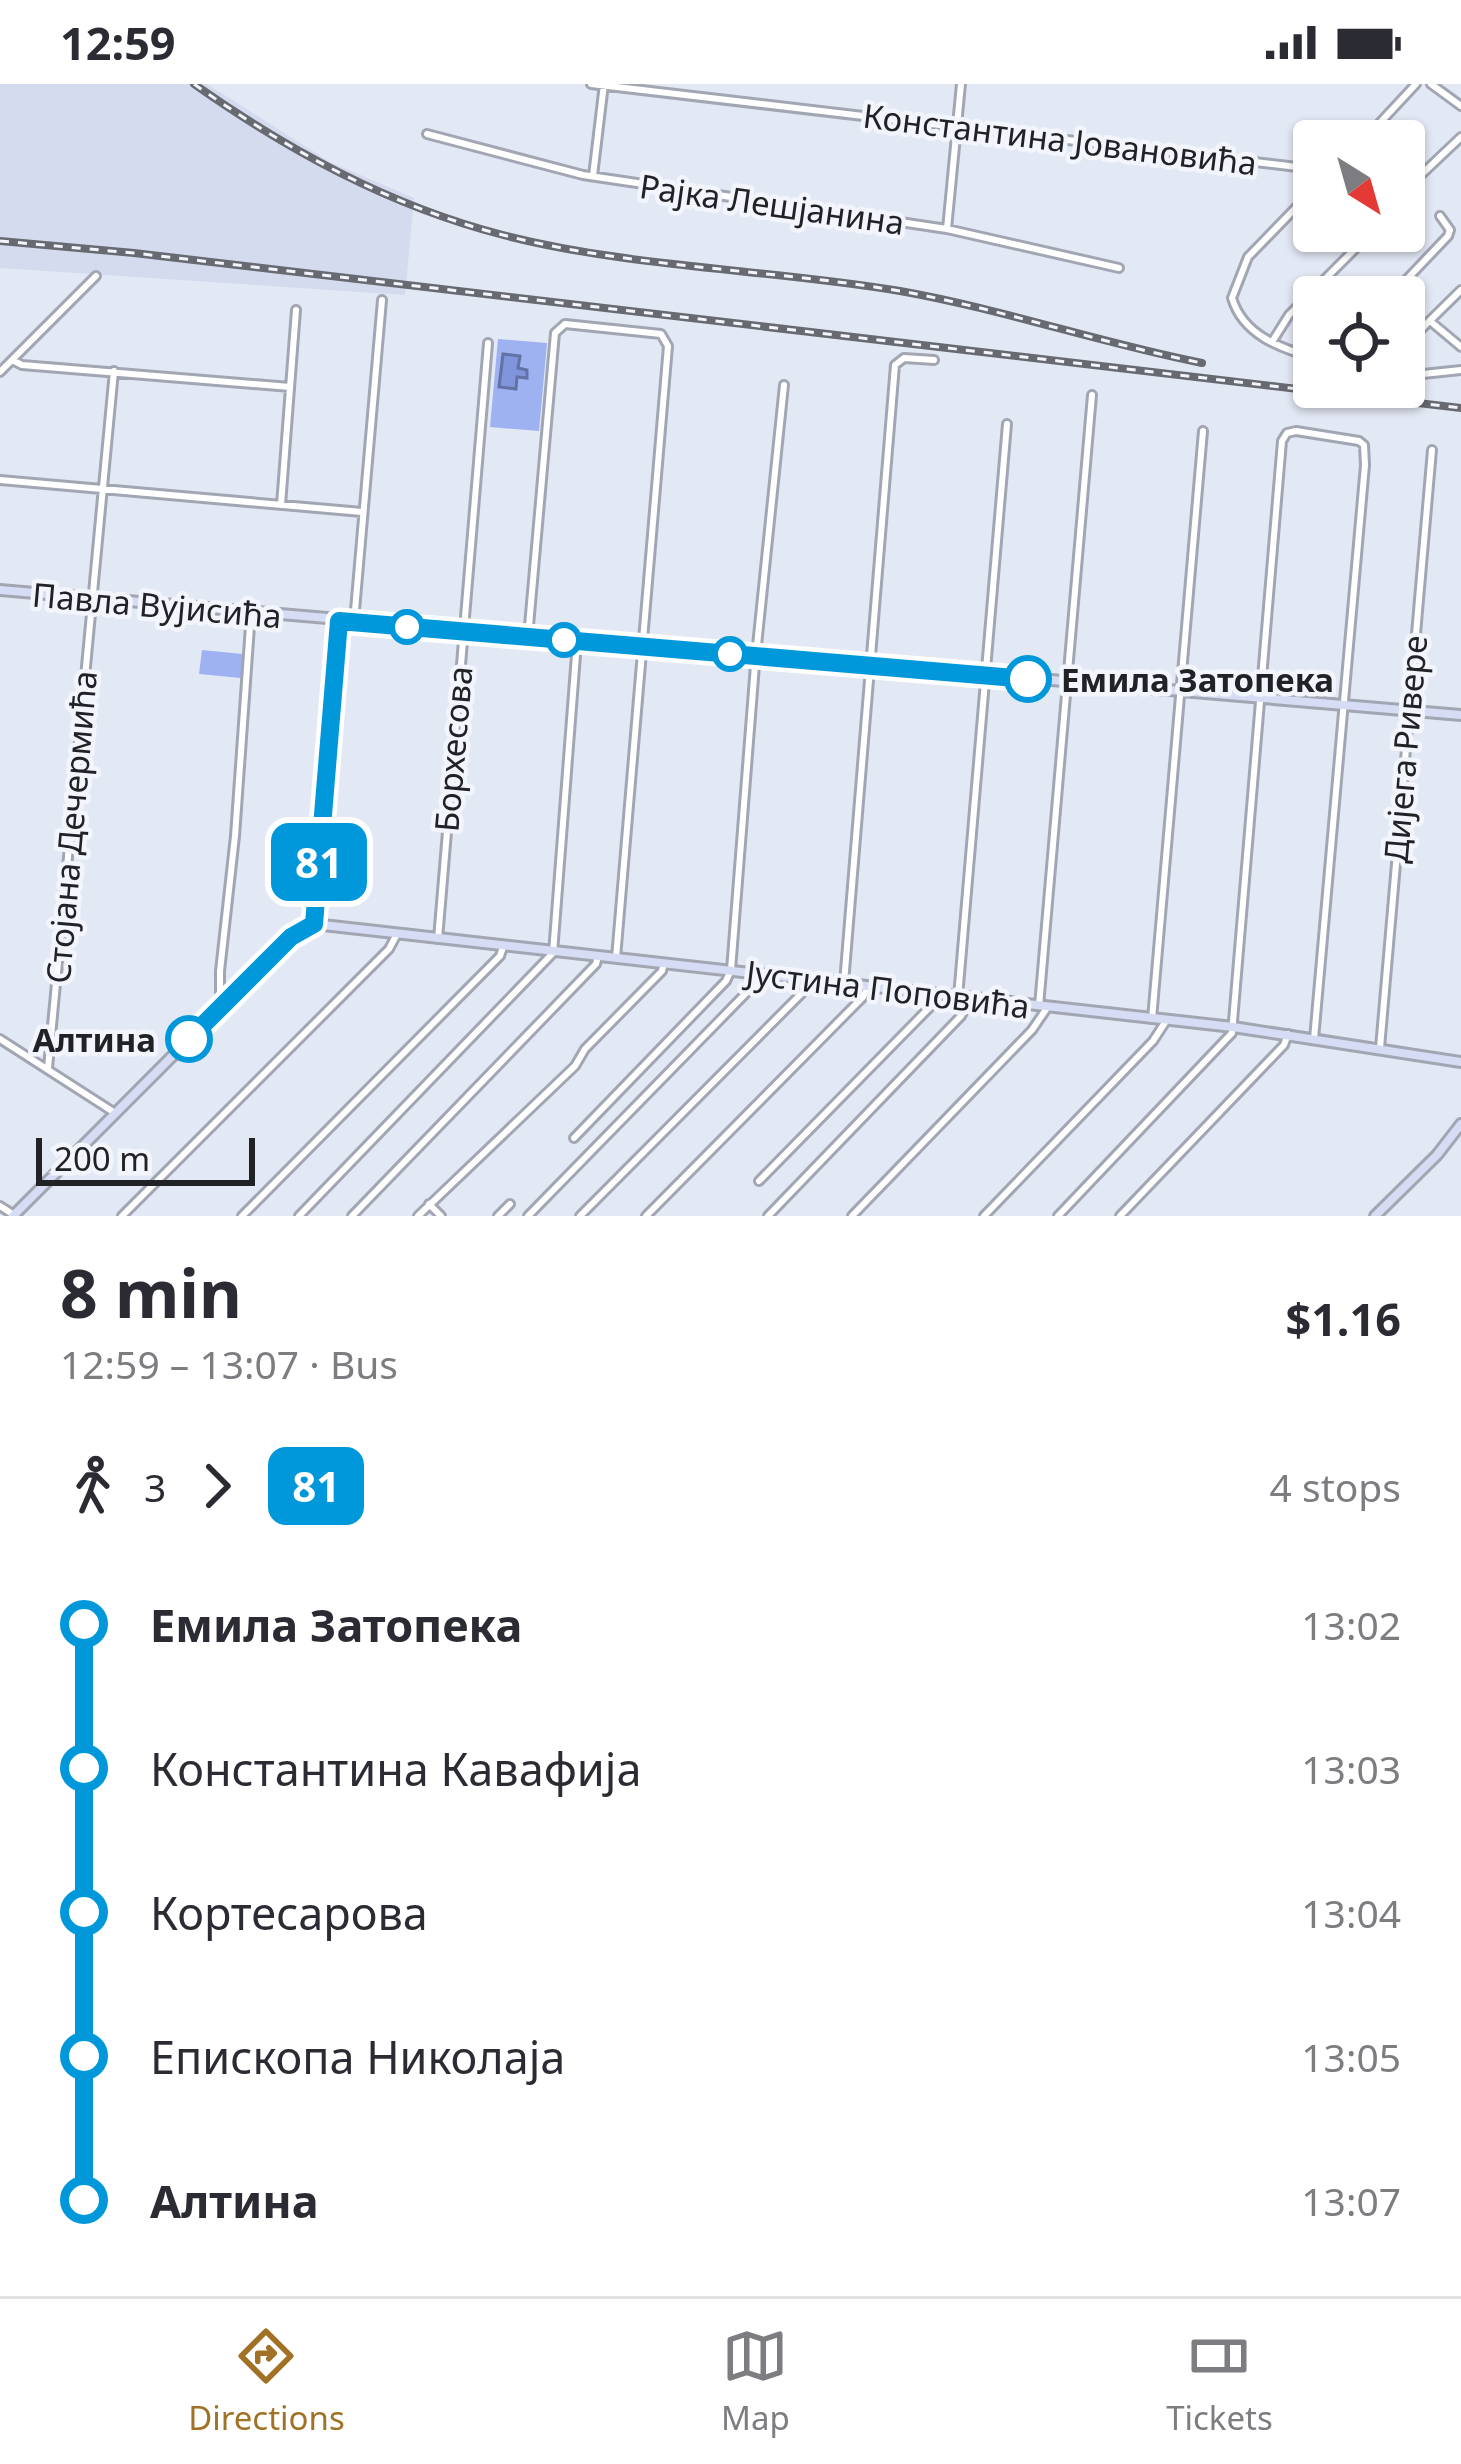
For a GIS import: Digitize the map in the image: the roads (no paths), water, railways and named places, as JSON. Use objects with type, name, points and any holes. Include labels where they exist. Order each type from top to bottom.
[{"type":"street","name":"Константина Јовановића","points":[[591,84],[1293,167]]},
{"type":"street","points":[[947,230],[961,84]]},
{"type":"street","points":[[1383,120],[1416,84]]},
{"type":"street","points":[[1431,84],[1461,106]]},
{"type":"street","points":[[592,177],[604,85]]},
{"type":"street","name":"Рајка Лешјанина","points":[[427,134],[592,177],[947,230],[1119,268]]},
{"type":"street","points":[[1425,171],[1461,137]]},
{"type":"street","points":[[1293,211],[1248,257],[1232,301],[1239,316],[1271,343],[1293,351]]},
{"type":"street","points":[[1410,276],[1448,236],[1450,230],[1440,217]]},
{"type":"street","points":[[1271,343],[1289,315],[1352,252]]},
{"type":"street","points":[[0,373],[95,276]]},
{"type":"street","points":[[1425,326],[1461,290]]},
{"type":"street","points":[[354,622],[382,300]]},
{"type":"street","points":[[281,505],[296,310]]},
{"type":"street","points":[[1430,321],[1461,346]]},
{"type":"street","points":[[528,637],[555,333],[566,324],[661,334],[667,341],[667,358],[616,958]]},
{"type":"street","name":"Борхесова","points":[[437,939],[488,344]]},
{"type":"street","points":[[844,984],[896,365],[904,358],[934,360]]},
{"type":"street","points":[[12,360],[22,365],[290,387]]},
{"type":"street","points":[[1425,374],[1461,370]]},
{"type":"street","name":"Стојана Дечермића","points":[[48,1068],[114,371]]},
{"type":"street","points":[[574,1138],[726,981],[731,970],[784,385]]},
{"type":"street","points":[[852,1216],[1031,1030],[1043,1007],[1092,394]]},
{"type":"street","points":[[958,997],[1007,424]]},
{"type":"street","points":[[1152,1019],[1203,430]]},
{"type":"street","points":[[1058,1216],[1216,1054],[1233,1027],[1286,433],[1359,441],[1364,445],[1365,465],[1314,1039]]},
{"type":"street","name":"Дијега Ривере","points":[[1380,1048],[1432,450]]},
{"type":"street","points":[[0,480],[362,512]]},
{"type":"street","name":"Павла Вујисића","points":[[0,590],[1461,715]]},
{"type":"street","points":[[225,1003],[220,971],[251,612]]},
{"type":"street","points":[[0,1206],[14,1215],[298,931],[314,924],[339,621]]},
{"type":"street","points":[[299,1216],[553,952],[578,642]]},
{"type":"street","name":"Јустина Поповића","points":[[314,924],[1233,1027],[1461,1063]]},
{"type":"street","points":[[122,1216],[389,949],[397,934]]},
{"type":"street","points":[[242,1216],[500,956],[503,947]]},
{"type":"street","points":[[352,1216],[596,964],[598,956]]},
{"type":"street","points":[[418,1216],[575,1066],[664,963]]},
{"type":"street","points":[[528,1216],[760,974]]},
{"type":"street","points":[[580,1216],[802,993],[807,980]]},
{"type":"street","points":[[646,1216],[863,998],[868,987]]},
{"type":"street","points":[[759,1180],[930,1007],[935,995]]},
{"type":"street","points":[[768,1216],[961,1016],[971,998]]},
{"type":"street","points":[[984,1216],[1166,1022]]},
{"type":"street","points":[[1120,1216],[1283,1045],[1288,1034]]},
{"type":"street","points":[[0,1039],[116,1113]]},
{"type":"street","points":[[1375,1216],[1437,1156],[1461,1124]]},
{"type":"street","points":[[429,1204],[441,1216]]},
{"type":"street","points":[[498,1216],[510,1204]]},
{"type":"railway","points":[[194,84],[266,132],[342,174],[420,209],[503,235],[601,255],[900,291],[1202,363]]},
{"type":"railway","points":[[0,241],[1461,408]]},
{"type":"place","name":"Емила Затопека","points":[[1028,679]]},
{"type":"place","name":"Алтина","points":[[189,1039]]}]
